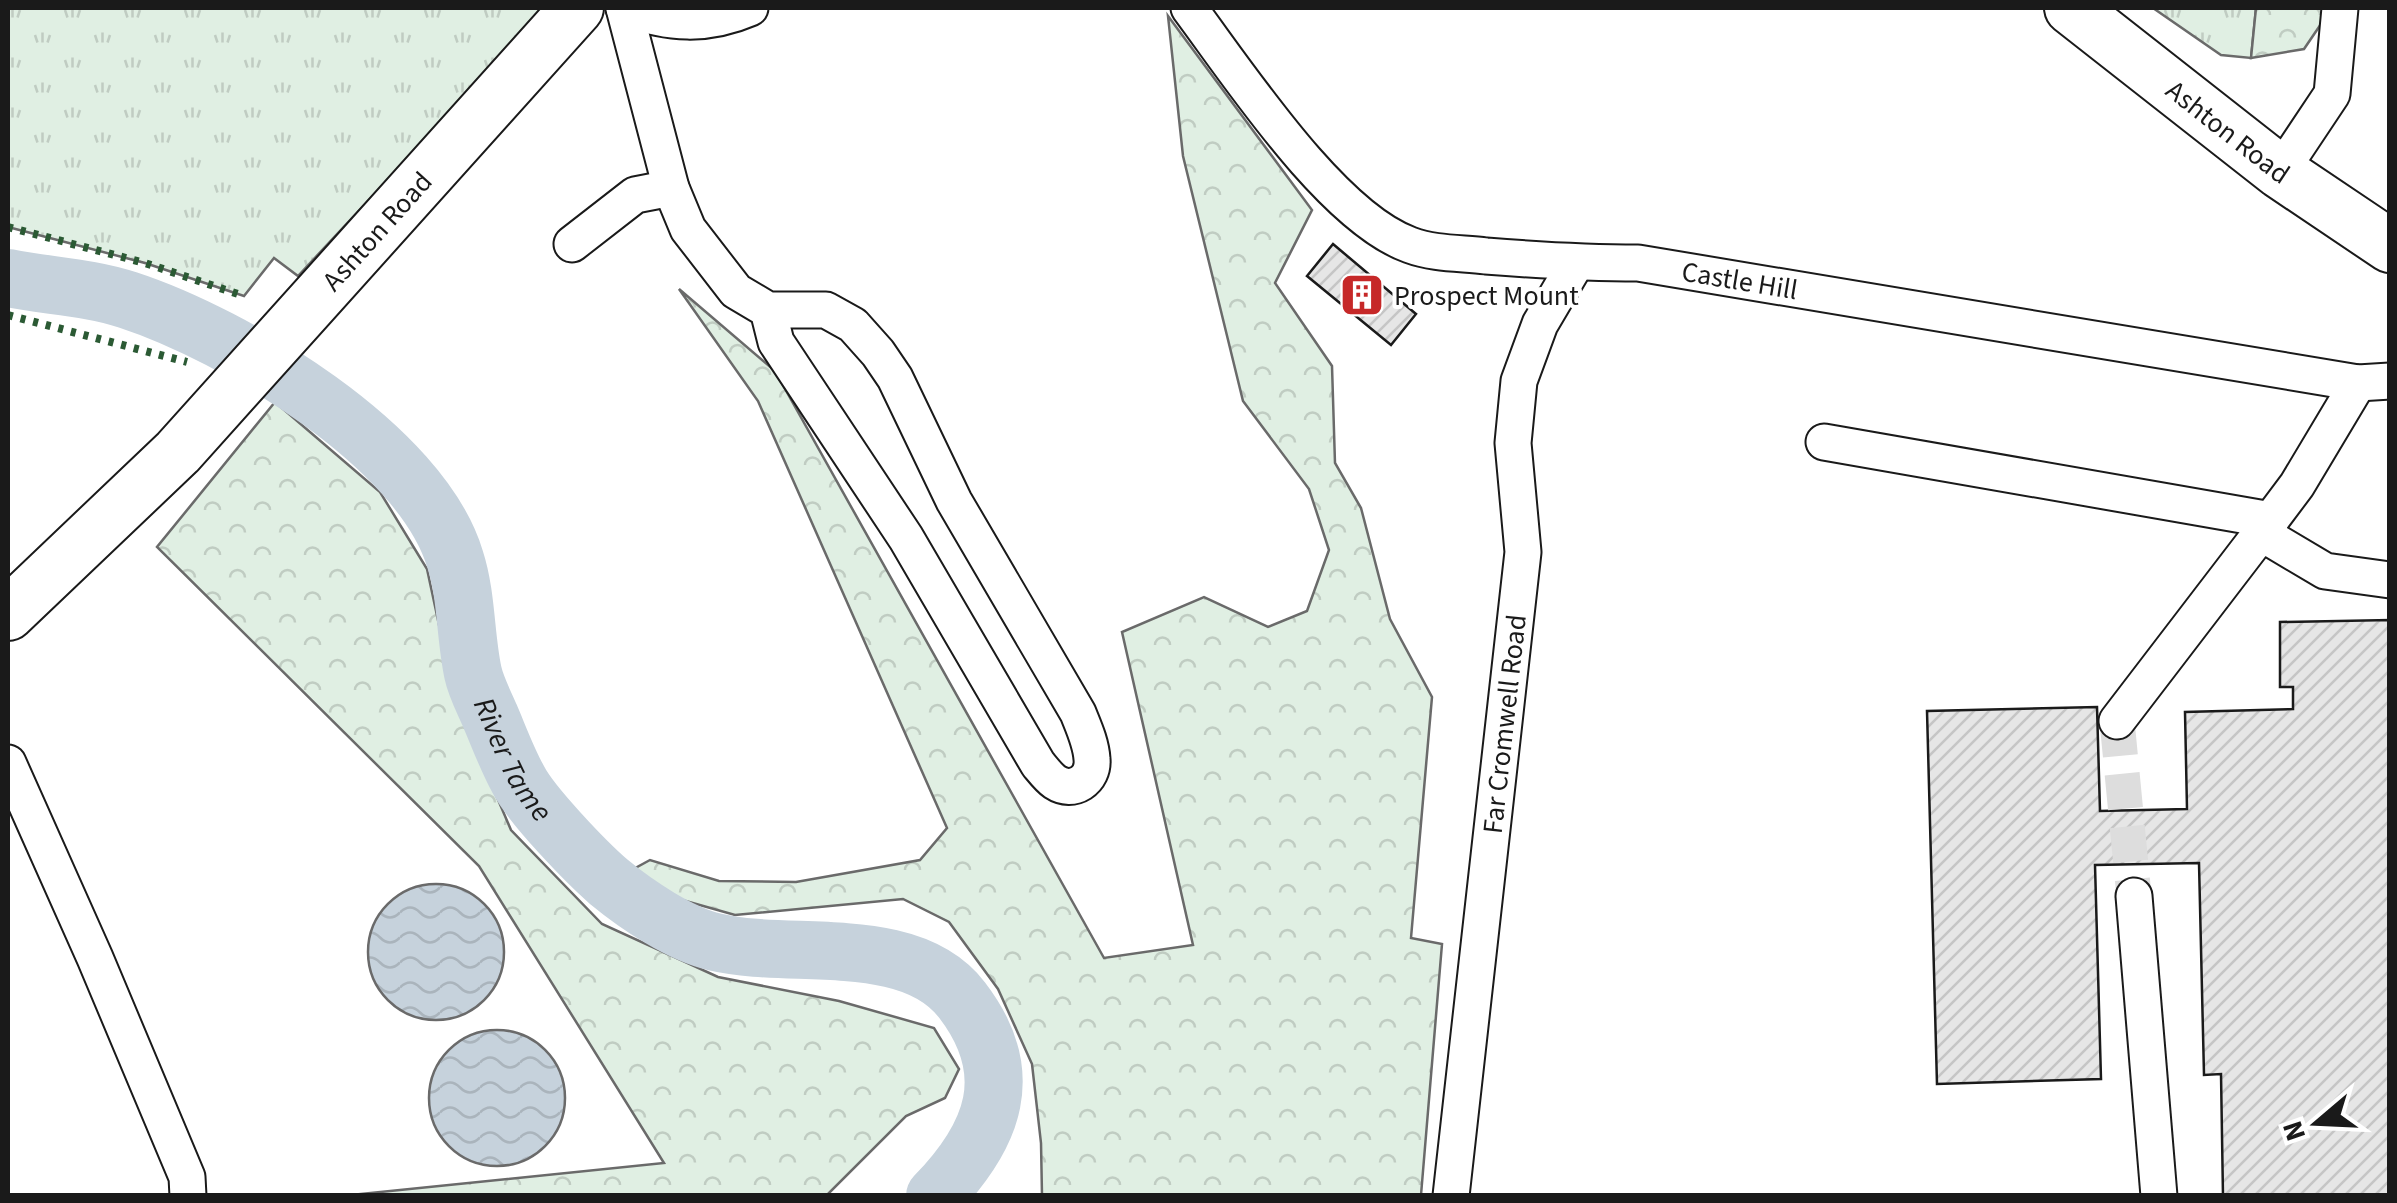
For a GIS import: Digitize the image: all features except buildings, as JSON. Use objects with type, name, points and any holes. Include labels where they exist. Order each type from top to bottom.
[{"type":"highway","name":"Ashton Road","points":[[8,614],[178,452],[577,8]]},
{"type":"highway","name":"Ashton Road","points":[[2071,8],[2280,172],[2390,246]]},
{"type":"street","points":[[624,8],[660,20],[688,23],[724,20],[750,8]]},
{"type":"street","points":[[624,8],[672,188],[688,229],[736,291],[768,310],[826,310],[853,325],[895,378],[954,501],[1078,713],[1093,764],[1087,780],[1080,785],[1068,787],[1054,782],[1038,764],[906,538],[776,342],[768,310]]},
{"type":"street","name":"Castle Hill","points":[[1189,8],[1321,178],[1392,238],[1440,252],[1576,263],[1638,263],[2374,382]]},
{"type":"street","points":[[2280,172],[2332,94],[2340,8]]},
{"type":"street","points":[[572,244],[635,196],[672,188]]},
{"type":"street","name":"Far Cromwell Road","points":[[1451,1196],[1523,552],[1513,443],[1519,381],[1540,324],[1576,263]]},
{"type":"street","points":[[2118,722],[2374,382]]},
{"type":"street","points":[[1824,442],[2266,526],[2325,571],[2390,580]]},
{"type":"street","points":[[8,763],[180,1158],[188,1196]]},
{"type":"street","points":[[2134,896],[2159,1196]]},
{"type":"green space","points":[[8,8],[548,8],[298,276],[274,258],[244,296],[145,263],[8,227]]},
{"type":"green space","points":[[2153,8],[2256,8],[2251,58],[2221,55]]},
{"type":"green space","points":[[2256,8],[2324,8],[2323,21],[2304,49],[2251,58]]},
{"type":"green space","points":[[1168,16],[1312,210],[1275,283],[1332,366],[1335,463],[1361,508],[1390,619],[1432,697],[1411,938],[1442,944],[1421,1195],[1042,1195],[1032,1064],[998,989],[949,922],[903,899],[735,915],[661,894],[630,871],[650,860],[719,881],[796,882],[920,860],[947,828],[758,401],[679,289],[775,371],[1104,958],[1193,945],[1122,632],[1204,597],[1268,627],[1307,611],[1329,550],[1309,489],[1243,401],[1183,156]]},
{"type":"green space","points":[[275,402],[380,492],[427,569],[455,699],[511,830],[602,924],[718,977],[839,1001],[934,1028],[959,1069],[945,1098],[906,1116],[827,1195],[351,1195],[664,1163],[479,866],[157,547]]},
{"type":"water","points":[[436,884],[462,889],[484,904],[499,926],[504,952],[499,978],[484,1000],[462,1015],[436,1020],[410,1015],[388,1000],[373,978],[368,952],[373,926],[388,904],[410,889]]},
{"type":"water","points":[[497,1030],[523,1036],[545,1050],[559,1072],[565,1098],[559,1124],[545,1146],[523,1160],[497,1166],[471,1160],[449,1146],[435,1124],[429,1098],[435,1072],[449,1050],[471,1036]]},
{"type":"waterway","name":"River Tame","points":[[8,278],[128,300],[219,339],[319,400],[405,476],[436,517],[455,559],[474,678],[514,771],[534,803],[560,833],[620,891],[659,918],[702,938],[745,947],[881,957],[912,965],[940,979],[962,1000],[990,1053],[992,1102],[972,1150],[935,1196]]},
{"type":"tunnel","points":[[2117,721],[2134,896]]},
{"type":"hedge","points":[[8,227],[145,263],[244,296]]},
{"type":"hedge","points":[[8,315],[187,362]]},
{"type":"place","name":"Prospect Mount","points":[[1362,295]]}]
